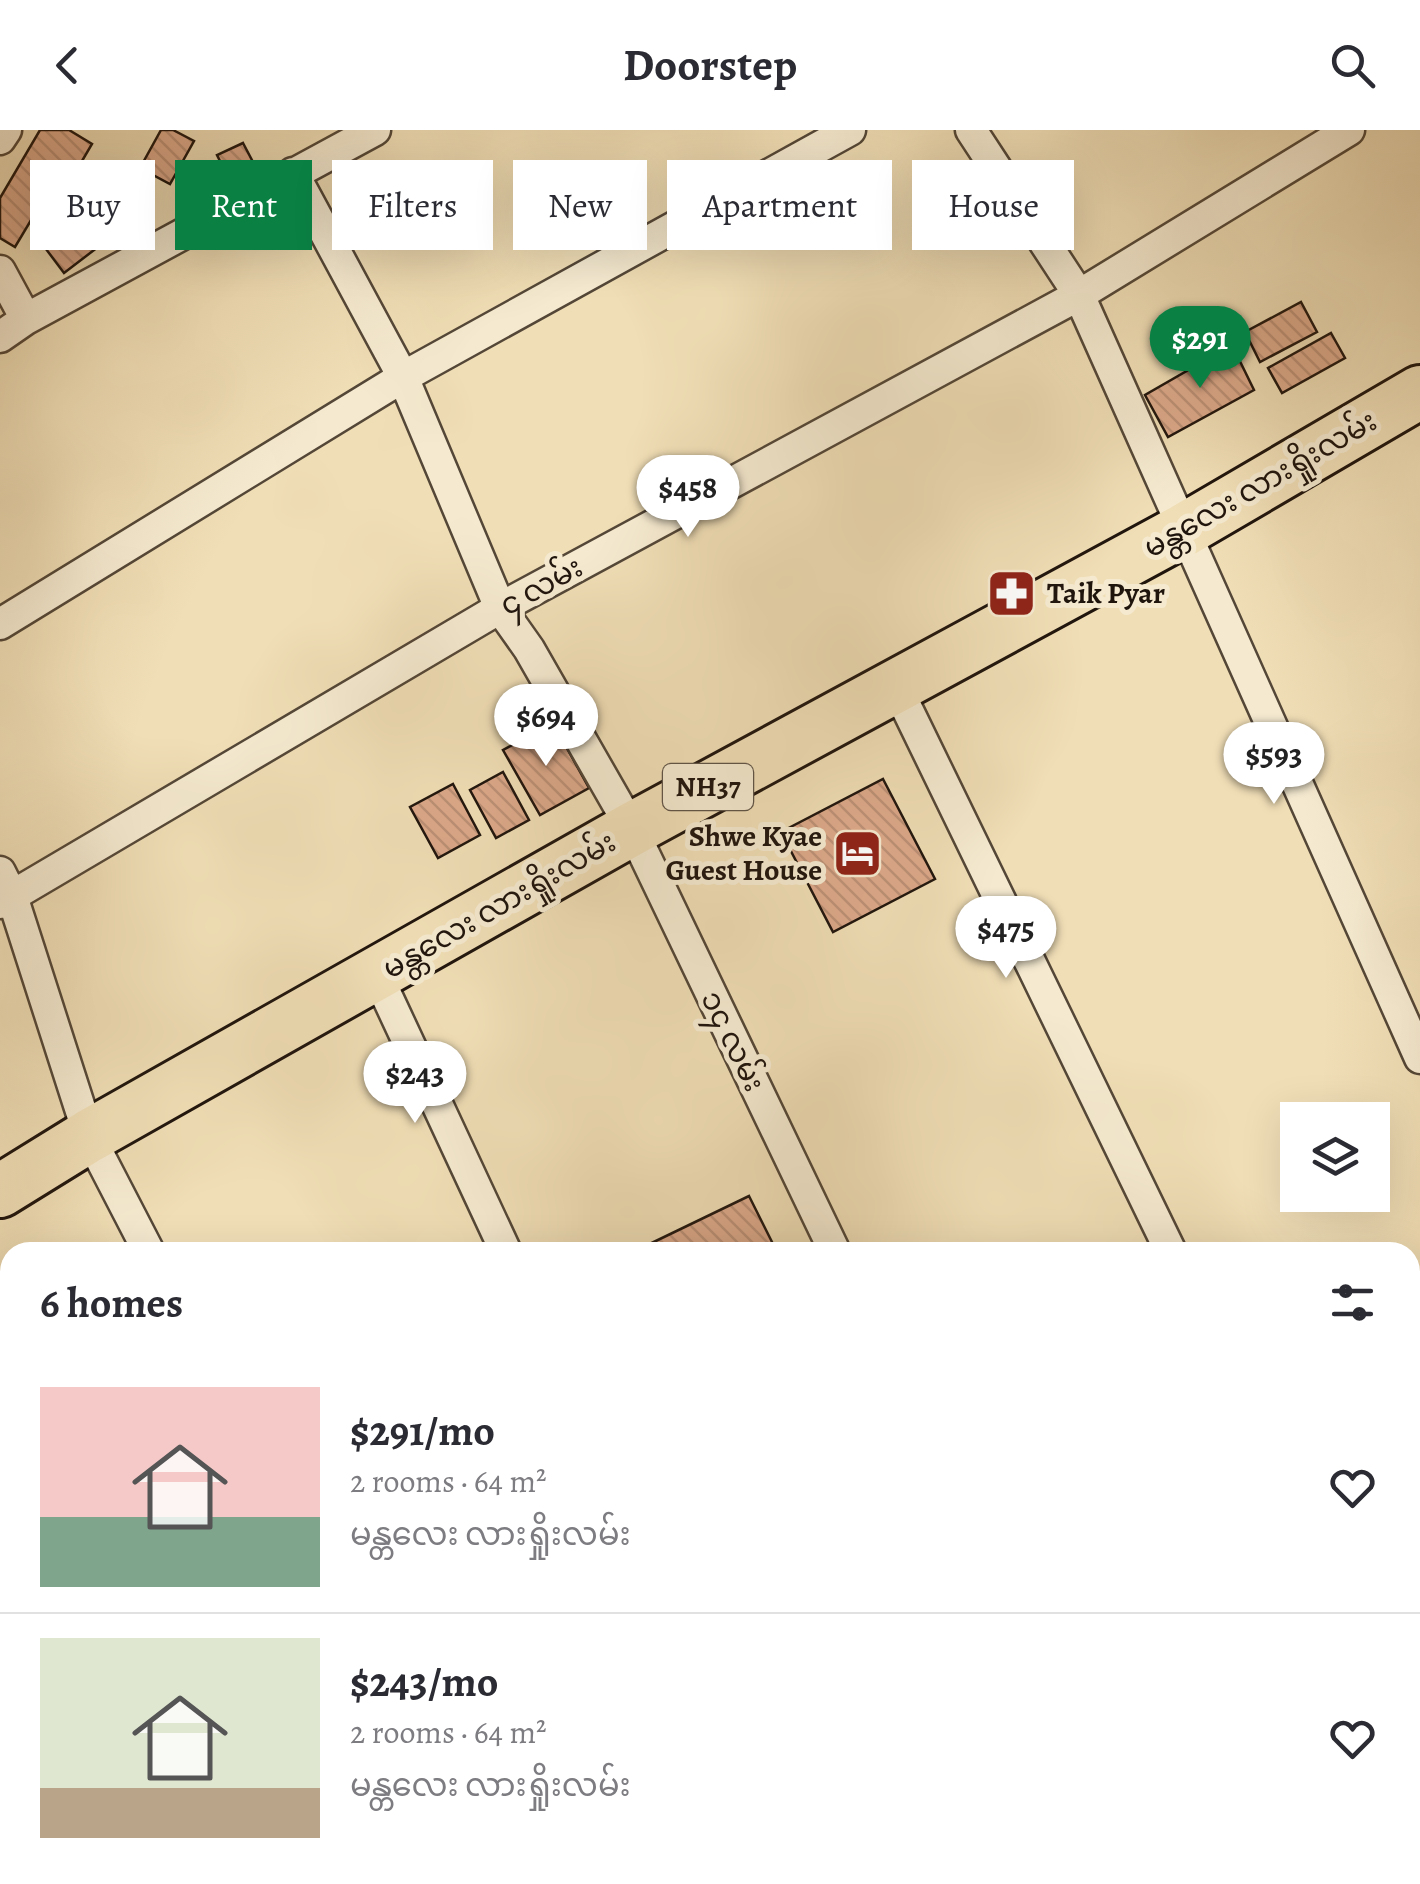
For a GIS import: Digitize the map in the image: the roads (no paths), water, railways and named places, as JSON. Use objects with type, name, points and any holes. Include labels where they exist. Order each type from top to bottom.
[{"type":"highway","name":"မန္တလေး လားရှိုးလမ်း","points":[[0,1191],[89,1136],[632,829],[1184,530],[1420,392]]},
{"type":"street","points":[[0,140],[6,130]]},
{"type":"street","points":[[312,163],[375,130]]},
{"type":"street","points":[[0,624],[403,377],[850,130]]},
{"type":"street","points":[[971,130],[1079,295],[1420,1058]]},
{"type":"street","name":"၄ လမ်း","points":[[4,890],[500,608],[1079,295],[1349,130]]},
{"type":"street","name":"၁၄ လမ်း","points":[[312,207],[403,377],[500,608],[529,649],[632,829],[830,1242]]},
{"type":"street","points":[[0,337],[175,238]]},
{"type":"street","points":[[0,270],[26,319]]},
{"type":"street","points":[[894,684],[1165,1242]]},
{"type":"street","points":[[4,890],[89,1136],[143,1242]]},
{"type":"street","points":[[378,974],[501,1242]]},
{"type":"place","name":"Taik Pyar","points":[[1012,593]]},
{"type":"place","name":"Shwe Kyae Guest House","points":[[857,853]]}]
